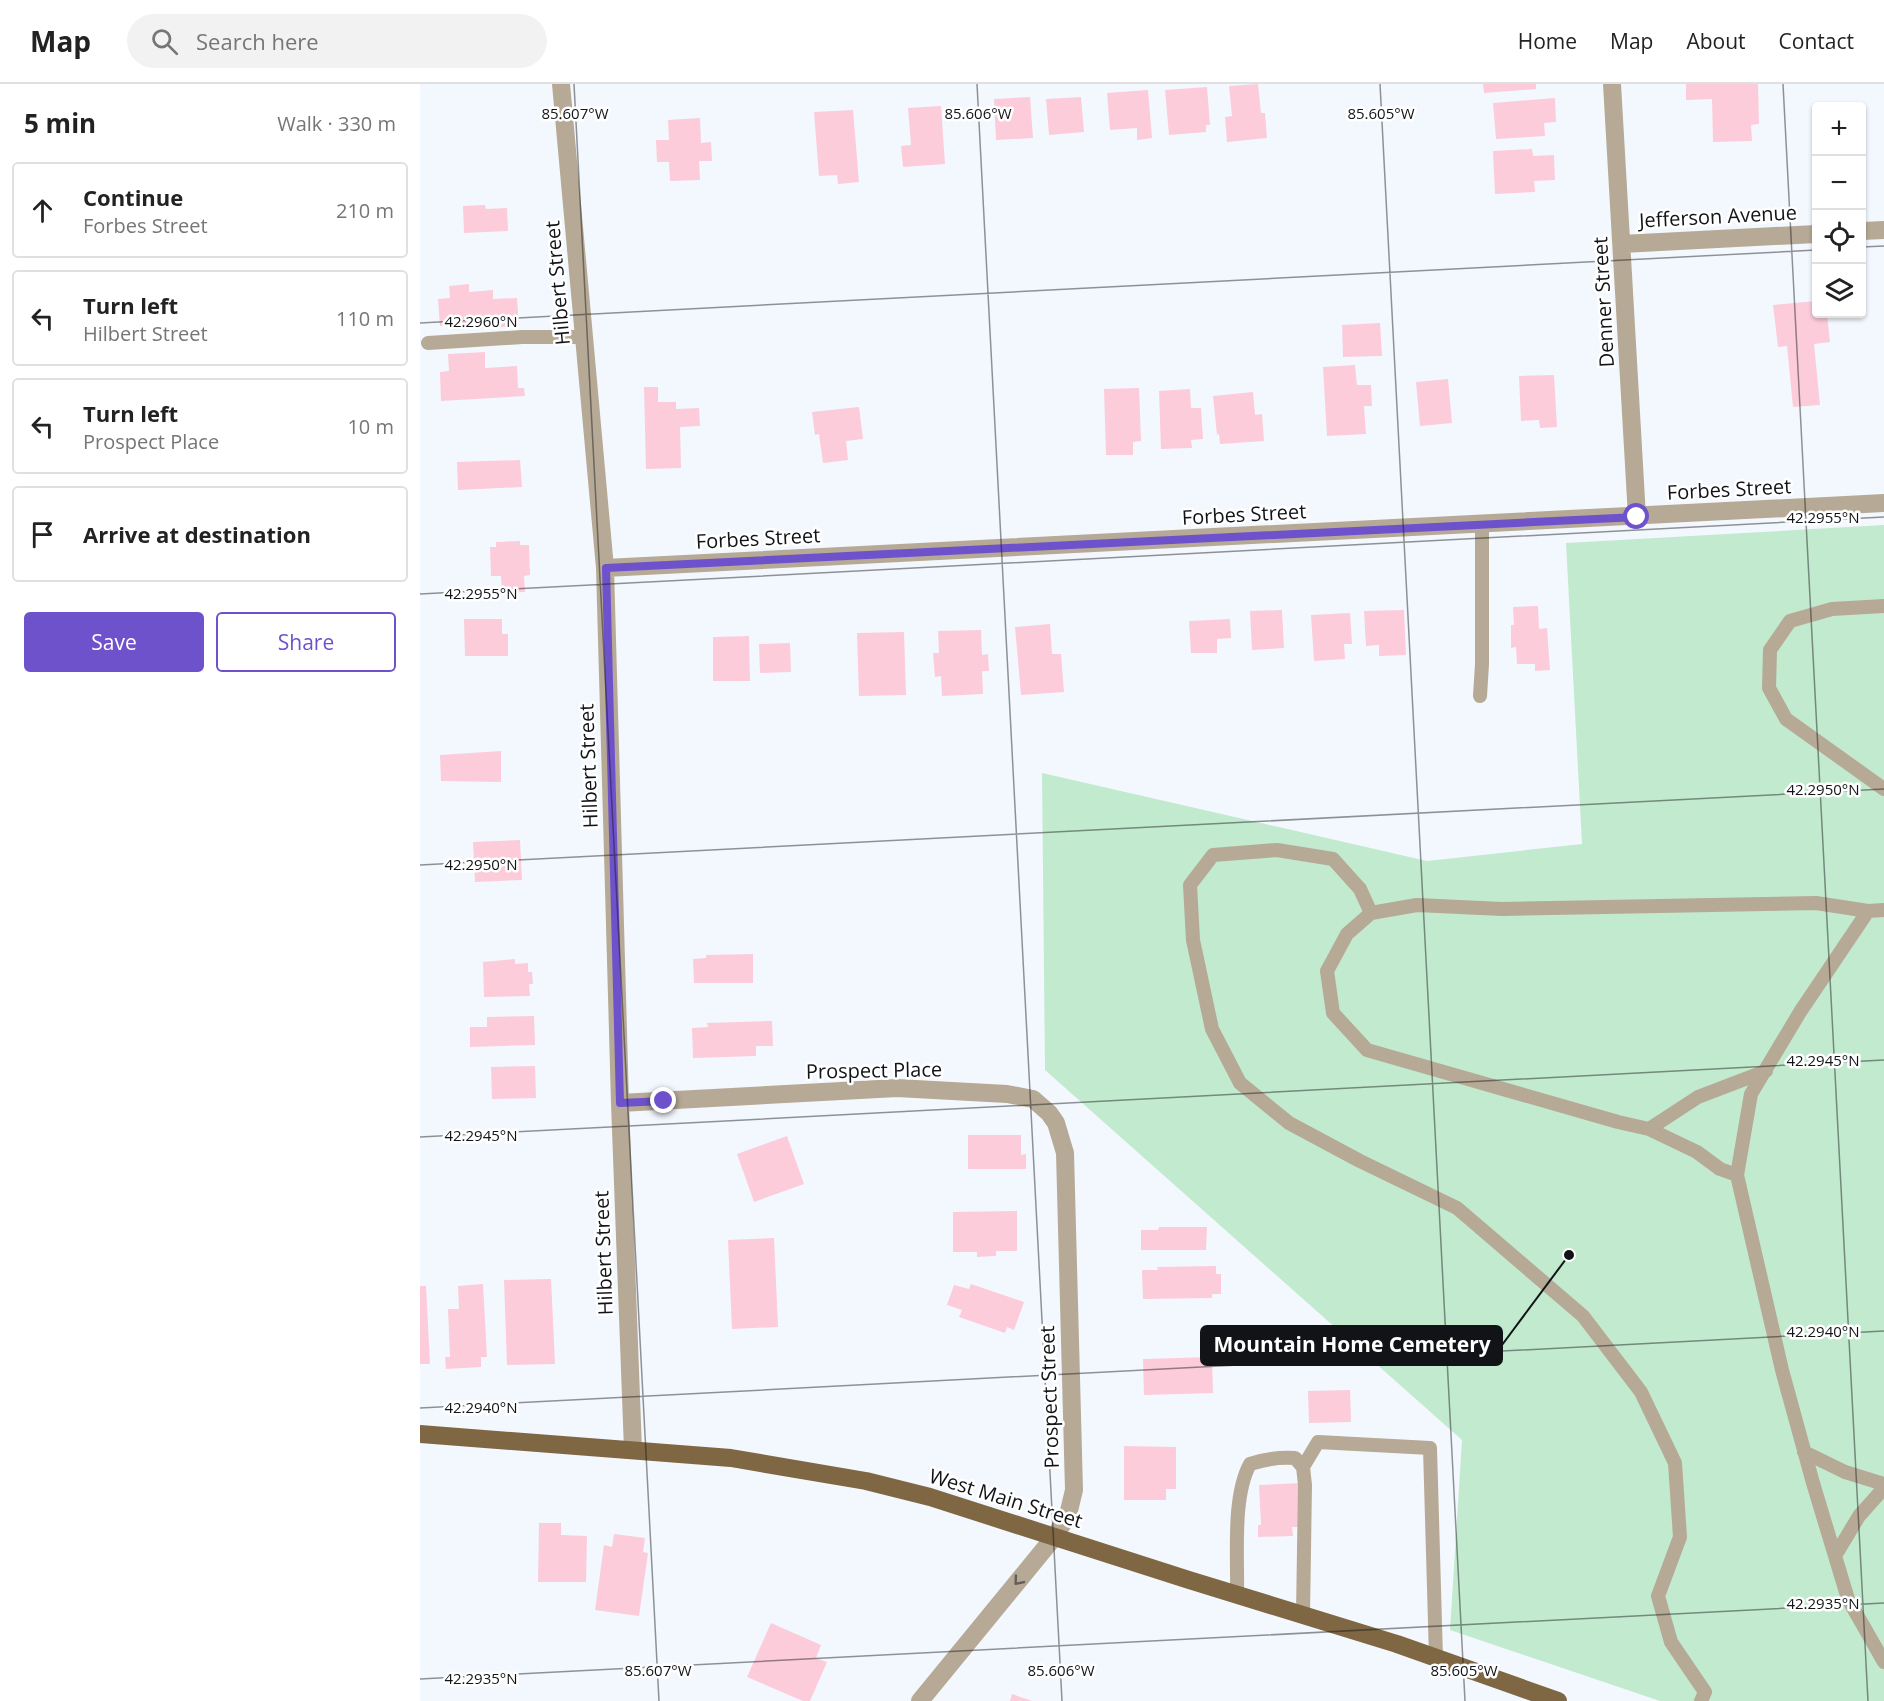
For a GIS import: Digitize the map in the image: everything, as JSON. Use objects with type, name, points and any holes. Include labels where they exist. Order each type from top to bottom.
[{"type":"main road","name":"West Main Street","points":[[420,1434],[731,1458],[866,1481],[930,1497],[1055,1536],[1436,1658],[1558,1701]]},
{"type":"street","name":"Hilbert Street","points":[[561,84],[606,568],[620,1103],[633,1449]]},
{"type":"street","name":"Denner Street","points":[[1612,84],[1637,517]]},
{"type":"street","points":[[1866,231],[1884,230]]},
{"type":"street","name":"Jefferson Avenue","points":[[1622,244],[1812,234]]},
{"type":"street","name":"Forbes Street","points":[[606,568],[1884,503]]},
{"type":"street","name":"Prospect Place","points":[[620,1103],[897,1088],[1007,1094],[1033,1099],[1049,1113],[1056,1123],[1065,1153],[1066,1183]]},
{"type":"street","name":"Prospect Street","points":[[920,1701],[1055,1536],[1068,1515],[1074,1490],[1066,1183]]},
{"type":"lane","points":[[429,343],[522,338],[584,338]]},
{"type":"lane","points":[[1480,696],[1482,524]]},
{"type":"lane","points":[[1884,606],[1832,609],[1790,621],[1770,650],[1768,688],[1786,719],[1884,789]]},
{"type":"lane","points":[[1371,913],[1360,889],[1333,859],[1277,850],[1213,855],[1190,885],[1193,940],[1212,1029],[1240,1083],[1289,1123],[1360,1161],[1457,1208],[1583,1316],[1641,1392],[1675,1463],[1680,1537],[1658,1596],[1671,1642],[1705,1692],[1701,1701]]},
{"type":"lane","points":[[1737,1175],[1720,1169],[1697,1152],[1648,1129],[1367,1050],[1333,1013],[1327,971],[1347,934],[1371,913],[1417,905],[1502,909],[1816,903],[1868,911],[1884,910]]},
{"type":"lane","points":[[1868,911],[1800,1012],[1752,1094],[1737,1175],[1782,1370],[1835,1556],[1848,1599],[1884,1662]]},
{"type":"lane","points":[[1648,1129],[1698,1097],[1766,1071]]},
{"type":"lane","points":[[1303,1467],[1318,1442],[1430,1449],[1436,1658]]},
{"type":"lane","points":[[1804,1452],[1845,1472],[1884,1486],[1859,1516],[1835,1556]]},
{"type":"lane","points":[[1238,1595],[1239,1511],[1242,1478],[1250,1464],[1263,1459],[1295,1458],[1303,1467],[1305,1485],[1303,1615]]},
{"type":"green space","points":[[1884,525],[1884,1701],[1660,1701],[1450,1630],[1462,1440],[1045,1070],[1042,773],[1427,861],[1582,844],[1566,543]]},
{"type":"building","points":[[1258,84],[1261,113],[1265,113],[1267,138],[1227,142],[1225,117],[1232,116],[1229,86]]},
{"type":"building","points":[[1483,84],[1536,84],[1536,89],[1484,93]]},
{"type":"building","points":[[1686,84],[1758,84],[1759,124],[1751,125],[1752,141],[1713,142],[1712,99],[1686,100]]},
{"type":"building","points":[[1207,87],[1210,125],[1206,125],[1206,132],[1169,135],[1165,90]]},
{"type":"building","points":[[1148,90],[1152,138],[1137,140],[1137,128],[1110,130],[1107,93]]},
{"type":"building","points":[[1030,97],[1033,138],[996,140],[994,99]]},
{"type":"building","points":[[1081,97],[1084,132],[1049,135],[1046,99]]},
{"type":"building","points":[[1555,98],[1556,122],[1544,123],[1545,136],[1496,139],[1493,103]]},
{"type":"building","points":[[941,106],[945,164],[903,167],[901,146],[911,145],[908,108]]},
{"type":"building","points":[[853,110],[859,182],[838,184],[837,175],[819,176],[814,112]]},
{"type":"building","points":[[700,118],[701,143],[711,142],[712,161],[699,161],[700,180],[670,181],[669,162],[657,162],[656,140],[669,140],[668,120]]},
{"type":"building","points":[[1532,149],[1533,156],[1554,155],[1555,180],[1534,181],[1535,192],[1495,194],[1493,151]]},
{"type":"building","points":[[485,205],[486,209],[507,208],[508,231],[464,233],[463,206]]},
{"type":"building","points":[[469,284],[469,292],[493,290],[493,299],[517,298],[519,326],[452,330],[452,325],[440,326],[438,299],[450,298],[449,286]]},
{"type":"building","points":[[1812,301],[1812,318],[1827,318],[1830,342],[1814,344],[1820,405],[1793,407],[1787,346],[1778,347],[1773,305]]},
{"type":"building","points":[[1380,323],[1382,356],[1343,357],[1342,325]]},
{"type":"building","points":[[485,352],[485,368],[517,366],[518,388],[524,388],[525,396],[441,401],[440,372],[449,371],[448,354]]},
{"type":"building","points":[[1355,365],[1357,385],[1371,385],[1372,406],[1364,406],[1366,434],[1327,436],[1323,367]]},
{"type":"building","points":[[1554,375],[1557,427],[1540,428],[1539,420],[1521,421],[1519,376]]},
{"type":"building","points":[[1448,379],[1452,423],[1420,426],[1416,382]]},
{"type":"building","points":[[644,387],[658,387],[658,402],[676,402],[676,409],[699,408],[700,426],[680,427],[681,468],[646,469]]},
{"type":"building","points":[[1139,388],[1141,441],[1133,442],[1133,455],[1106,455],[1104,389]]},
{"type":"building","points":[[1190,389],[1191,408],[1201,408],[1203,439],[1191,440],[1192,448],[1161,449],[1159,391]]},
{"type":"building","points":[[1253,392],[1255,415],[1262,414],[1264,441],[1220,444],[1213,396]]},
{"type":"building","points":[[859,407],[863,439],[846,441],[848,460],[823,463],[819,434],[815,435],[812,412]]},
{"type":"building","points":[[520,460],[522,487],[458,490],[457,462]]},
{"type":"building","points":[[520,541],[520,545],[529,545],[530,575],[524,576],[525,592],[502,593],[501,576],[491,576],[490,547],[496,547],[496,542]]},
{"type":"building","points":[[1538,606],[1539,629],[1547,628],[1550,670],[1535,671],[1535,664],[1517,664],[1516,647],[1511,648],[1511,625],[1514,625],[1513,607]]},
{"type":"building","points":[[1282,610],[1284,648],[1252,650],[1250,611]]},
{"type":"building","points":[[1404,610],[1406,655],[1379,656],[1379,645],[1366,646],[1364,611]]},
{"type":"building","points":[[1350,613],[1352,644],[1344,644],[1345,659],[1314,661],[1311,615]]},
{"type":"building","points":[[464,619],[502,619],[502,634],[508,634],[508,656],[465,656]]},
{"type":"building","points":[[1230,619],[1231,638],[1217,639],[1217,653],[1191,653],[1189,621]]},
{"type":"building","points":[[1050,624],[1052,654],[1061,654],[1064,692],[1021,695],[1015,627]]},
{"type":"building","points":[[981,630],[982,655],[988,654],[989,671],[982,671],[983,694],[942,696],[941,676],[935,677],[933,653],[939,653],[938,631]]},
{"type":"building","points":[[904,632],[906,695],[859,696],[857,633]]},
{"type":"building","points":[[749,636],[750,681],[713,681],[713,637]]},
{"type":"building","points":[[790,643],[791,672],[760,673],[759,644]]},
{"type":"building","points":[[501,751],[501,782],[441,781],[440,755]]},
{"type":"building","points":[[520,840],[522,880],[475,882],[473,842]]},
{"type":"building","points":[[753,954],[753,983],[694,983],[693,959],[706,958],[706,955]]},
{"type":"building","points":[[515,959],[515,964],[528,963],[528,972],[532,972],[533,984],[529,984],[530,996],[484,997],[483,962]]},
{"type":"building","points":[[534,1016],[535,1045],[470,1047],[470,1027],[487,1027],[487,1017]]},
{"type":"building","points":[[772,1021],[773,1046],[756,1046],[756,1056],[693,1058],[692,1028],[708,1027],[707,1023]]},
{"type":"building","points":[[535,1066],[536,1098],[492,1099],[491,1067]]},
{"type":"building","points":[[968,1135],[1021,1135],[1021,1155],[1026,1154],[1026,1169],[968,1169]]},
{"type":"building","points":[[787,1136],[804,1184],[754,1202],[737,1154]]},
{"type":"building","points":[[1017,1211],[1017,1251],[996,1251],[996,1256],[977,1257],[977,1252],[953,1252],[953,1212]]},
{"type":"building","points":[[1159,1227],[1207,1227],[1206,1250],[1141,1250],[1141,1230],[1158,1230]]},
{"type":"building","points":[[774,1238],[778,1327],[732,1329],[728,1240]]},
{"type":"building","points":[[1216,1266],[1216,1274],[1221,1274],[1221,1294],[1212,1294],[1212,1298],[1143,1299],[1142,1270],[1158,1270],[1157,1267]]},
{"type":"building","points":[[551,1279],[555,1364],[507,1365],[504,1280]]},
{"type":"building","points":[[483,1284],[487,1357],[481,1357],[481,1367],[446,1369],[445,1357],[450,1357],[448,1309],[459,1309],[458,1286]]},
{"type":"building","points":[[971,1284],[1024,1302],[1014,1330],[1007,1327],[1005,1333],[959,1317],[962,1310],[947,1305],[954,1285],[969,1289]]},
{"type":"building","points":[[420,1286],[426,1286],[430,1364],[420,1364]]},
{"type":"building","points":[[1212,1357],[1213,1393],[1144,1395],[1143,1359]]},
{"type":"building","points":[[1350,1390],[1351,1422],[1309,1423],[1308,1391]]},
{"type":"building","points":[[1124,1446],[1176,1447],[1176,1489],[1166,1489],[1166,1500],[1124,1500]]},
{"type":"building","points":[[1301,1483],[1302,1527],[1292,1527],[1293,1536],[1258,1537],[1258,1525],[1261,1525],[1259,1485]]},
{"type":"building","points":[[539,1523],[561,1523],[561,1535],[587,1536],[586,1582],[538,1582]]},
{"type":"building","points":[[614,1534],[645,1538],[643,1552],[648,1553],[639,1616],[595,1610],[604,1545],[612,1547]]},
{"type":"building","points":[[771,1623],[821,1645],[816,1658],[827,1662],[810,1701],[803,1701],[747,1677]]},
{"type":"building","points":[[1012,1694],[1032,1701],[1010,1701]]},
{"type":"place","name":"Mountain Home Cemetery","points":[[1569,1255]]},
{"type":"route","points":[[664,1101],[620,1103],[606,568],[1637,517]]}]
